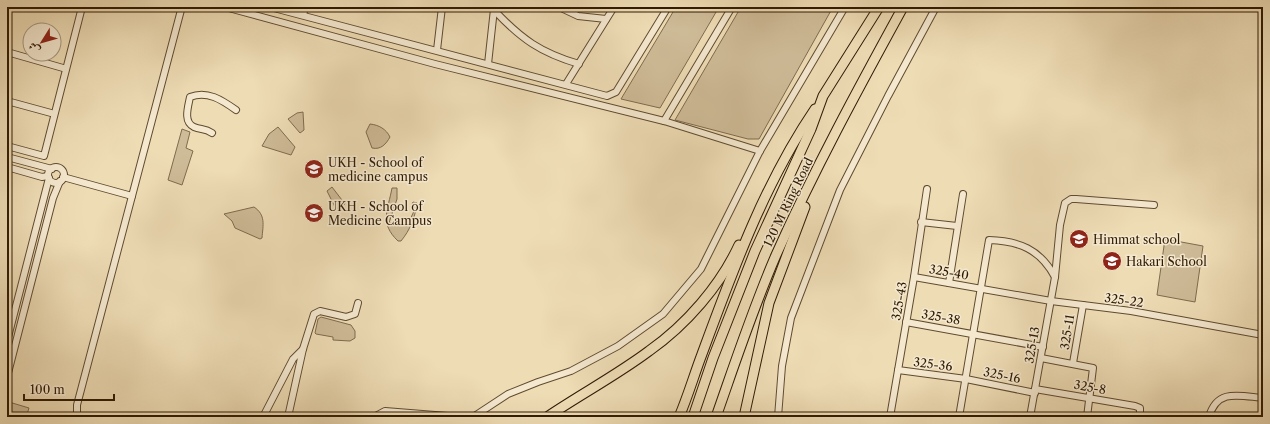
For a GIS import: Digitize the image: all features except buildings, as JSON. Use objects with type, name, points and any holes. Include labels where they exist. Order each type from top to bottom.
[{"type":"highway","name":"120 M Ring Road","points":[[694,417],[713,358],[755,251],[811,130],[823,96],[879,7]]},
{"type":"highway","name":"120 M Ring Road","points":[[716,417],[756,305],[776,256],[839,124],[903,7]]},
{"type":"highway","points":[[547,417],[649,351],[683,322],[716,284],[736,251],[803,126],[823,96]]},
{"type":"highway","points":[[744,417],[769,303],[784,261],[839,124]]},
{"type":"highway","points":[[679,417],[711,330],[758,211]]},
{"type":"highway","points":[[723,417],[756,305]]},
{"type":"street","points":[[7,146],[44,156],[82,7]]},
{"type":"street","points":[[71,417],[77,405],[181,10],[184,7]]},
{"type":"street","points":[[225,7],[435,64],[664,121],[760,150]]},
{"type":"street","points":[[270,7],[607,96],[614,94],[668,7]]},
{"type":"street","points":[[303,15],[305,7]]},
{"type":"street","points":[[437,50],[442,7]]},
{"type":"street","points":[[559,7],[578,16],[606,19]]},
{"type":"street","points":[[566,84],[614,7]]},
{"type":"street","points":[[664,121],[732,7]]},
{"type":"street","points":[[473,417],[508,394],[571,371],[618,346],[663,314],[701,269],[760,150],[844,7]]},
{"type":"street","points":[[778,417],[782,366],[791,318],[837,197],[888,96],[936,7]]},
{"type":"street","points":[[488,64],[494,8]]},
{"type":"street","points":[[494,8],[528,43],[548,54],[579,64]]},
{"type":"street","points":[[7,52],[63,68]]},
{"type":"street","points":[[212,133],[204,128],[195,128],[190,124],[187,118],[190,98],[198,94],[209,95],[225,102],[236,110]]},
{"type":"street","points":[[7,101],[51,113]]},
{"type":"street","points":[[7,157],[52,169],[56,168],[61,170],[62,179],[54,198],[7,377]]},
{"type":"street","points":[[7,167],[42,177],[49,177]]},
{"type":"street","points":[[17,339],[8,339],[52,169]]},
{"type":"street","points":[[49,177],[53,182],[62,179],[132,196]]},
{"type":"street","name":"325-43","points":[[890,416],[914,277],[927,189]]},
{"type":"street","points":[[949,282],[963,194]]},
{"type":"street","name":"325-13","points":[[1030,417],[1051,301],[1060,226],[1065,203],[1071,199],[1076,199],[1154,205]]},
{"type":"street","points":[[921,222],[957,226]]},
{"type":"street","points":[[958,417],[966,379],[989,240],[1010,241],[1031,250],[1048,263],[1055,276]]},
{"type":"street","name":"325-40","points":[[914,277],[981,288]]},
{"type":"street","name":"325-22","points":[[981,288],[1051,301],[1131,311],[1263,335]]},
{"type":"street","points":[[288,417],[303,349],[314,314],[317,311],[346,317],[355,314],[358,303]]},
{"type":"street","name":"325-11","points":[[1074,363],[1083,305]]},
{"type":"street","name":"325-38","points":[[906,322],[1043,347]]},
{"type":"street","points":[[263,417],[293,359],[303,349]]},
{"type":"street","points":[[1041,358],[1074,363],[1093,368],[1087,417]]},
{"type":"street","name":"325-36","points":[[898,370],[966,379]]},
{"type":"street","name":"325-16","points":[[966,379],[1035,391]]},
{"type":"street","name":"325-8","points":[[1035,391],[1140,408],[1140,417]]},
{"type":"street","points":[[1209,417],[1212,406],[1221,399],[1231,395],[1263,398]]},
{"type":"street","points":[[77,405],[77,417]]},
{"type":"street","points":[[374,417],[385,411],[460,417]]},
{"type":"street","points":[[890,416],[900,417]]},
{"type":"shaded area","points":[[676,7],[719,7],[660,108],[621,99]]},
{"type":"shaded area","points":[[741,7],[833,7],[759,139],[748,139],[675,120]]},
{"type":"shaded area","points":[[303,112],[304,130],[300,133],[288,119],[297,113]]},
{"type":"shaded area","points":[[370,124],[382,128],[390,137],[381,147],[372,148],[366,132]]},
{"type":"shaded area","points":[[278,127],[295,147],[291,155],[262,146],[269,134]]},
{"type":"shaded area","points":[[182,129],[190,132],[186,148],[193,151],[182,185],[168,180]]},
{"type":"shaded area","points":[[332,187],[345,204],[336,209],[327,191]]},
{"type":"shaded area","points":[[392,188],[397,188],[397,199],[389,223],[407,226],[415,209],[411,207],[413,202],[417,203],[412,224],[401,241],[398,241],[388,228],[386,216]]},
{"type":"shaded area","points":[[254,207],[260,213],[263,221],[262,238],[260,239],[235,228],[232,221],[224,214]]},
{"type":"shaded area","points":[[1165,239],[1203,246],[1195,302],[1157,295]]},
{"type":"shaded area","points":[[321,317],[351,325],[355,331],[355,338],[350,341],[333,340],[333,337],[316,334],[318,319]]},
{"type":"shaded area","points":[[9,402],[29,408],[26,417],[7,417]]},
{"type":"place","name":"UKH - School of medicine campus","points":[[314,169]]},
{"type":"place","name":"UKH - School of Medicine Campus","points":[[314,213]]},
{"type":"place","name":"Himmat school","points":[[1079,239]]},
{"type":"place","name":"Hakari School","points":[[1112,261]]}]
